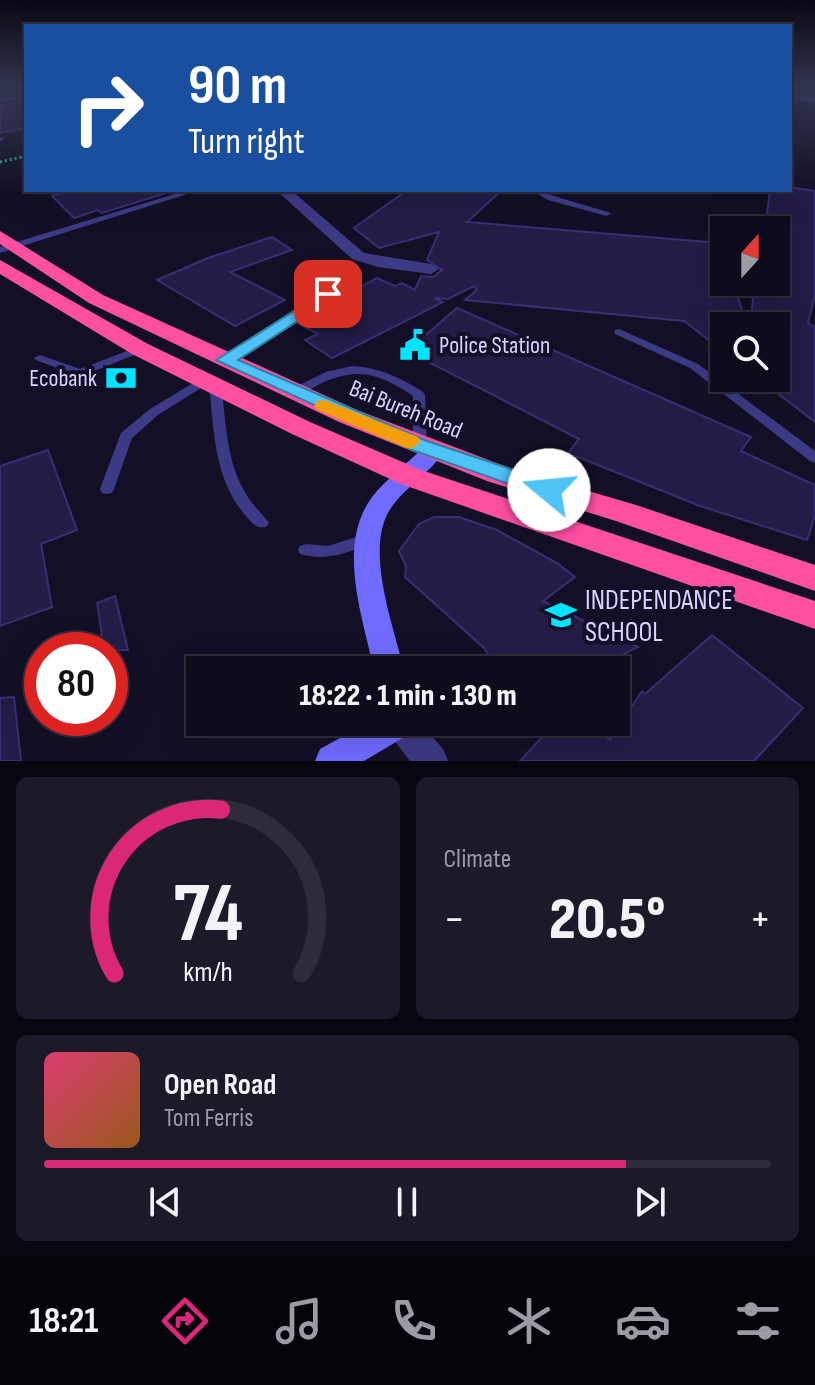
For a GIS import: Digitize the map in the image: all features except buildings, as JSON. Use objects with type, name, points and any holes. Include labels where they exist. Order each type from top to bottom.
[{"type":"highway","points":[[4,249],[60,304],[140,349],[215,375],[411,477],[815,615]]},
{"type":"highway","name":"Bai Bureh Road","points":[[4,249],[96,299],[215,375],[293,393],[426,448],[815,578]]},
{"type":"main road","points":[[386,656],[371,585],[366,540],[380,506],[411,477],[426,448]]},
{"type":"main road","points":[[332,761],[377,736]]},
{"type":"street","points":[[285,192],[358,256],[400,266],[431,269]]},
{"type":"street","points":[[411,736],[431,761]]},
{"type":"lane","points":[[4,249],[189,192]]},
{"type":"lane","points":[[539,192],[607,213]]},
{"type":"lane","points":[[107,489],[126,436],[154,412],[215,375],[301,309],[355,279]]},
{"type":"lane","points":[[619,332],[694,366],[815,458]]},
{"type":"lane","points":[[40,358],[80,373],[140,349]]},
{"type":"lane","points":[[293,393],[353,367],[372,370],[411,388],[419,395],[426,448]]},
{"type":"lane","points":[[215,375],[228,480],[241,504],[261,523]]},
{"type":"lane","points":[[306,550],[328,552],[366,540]]},
{"type":"path","points":[[0,162],[24,156]]},
{"type":"slow traffic","points":[[324,406],[411,442]]},
{"type":"place","name":"Police Station","points":[[415,345]]},
{"type":"place","name":"Ecobank","points":[[121,378]]},
{"type":"place","name":"INDEPENDANCE SCHOOL","points":[[561,615]]},
{"type":"route","points":[[328,294],[225,360],[293,393],[420,446],[549,490]]}]
